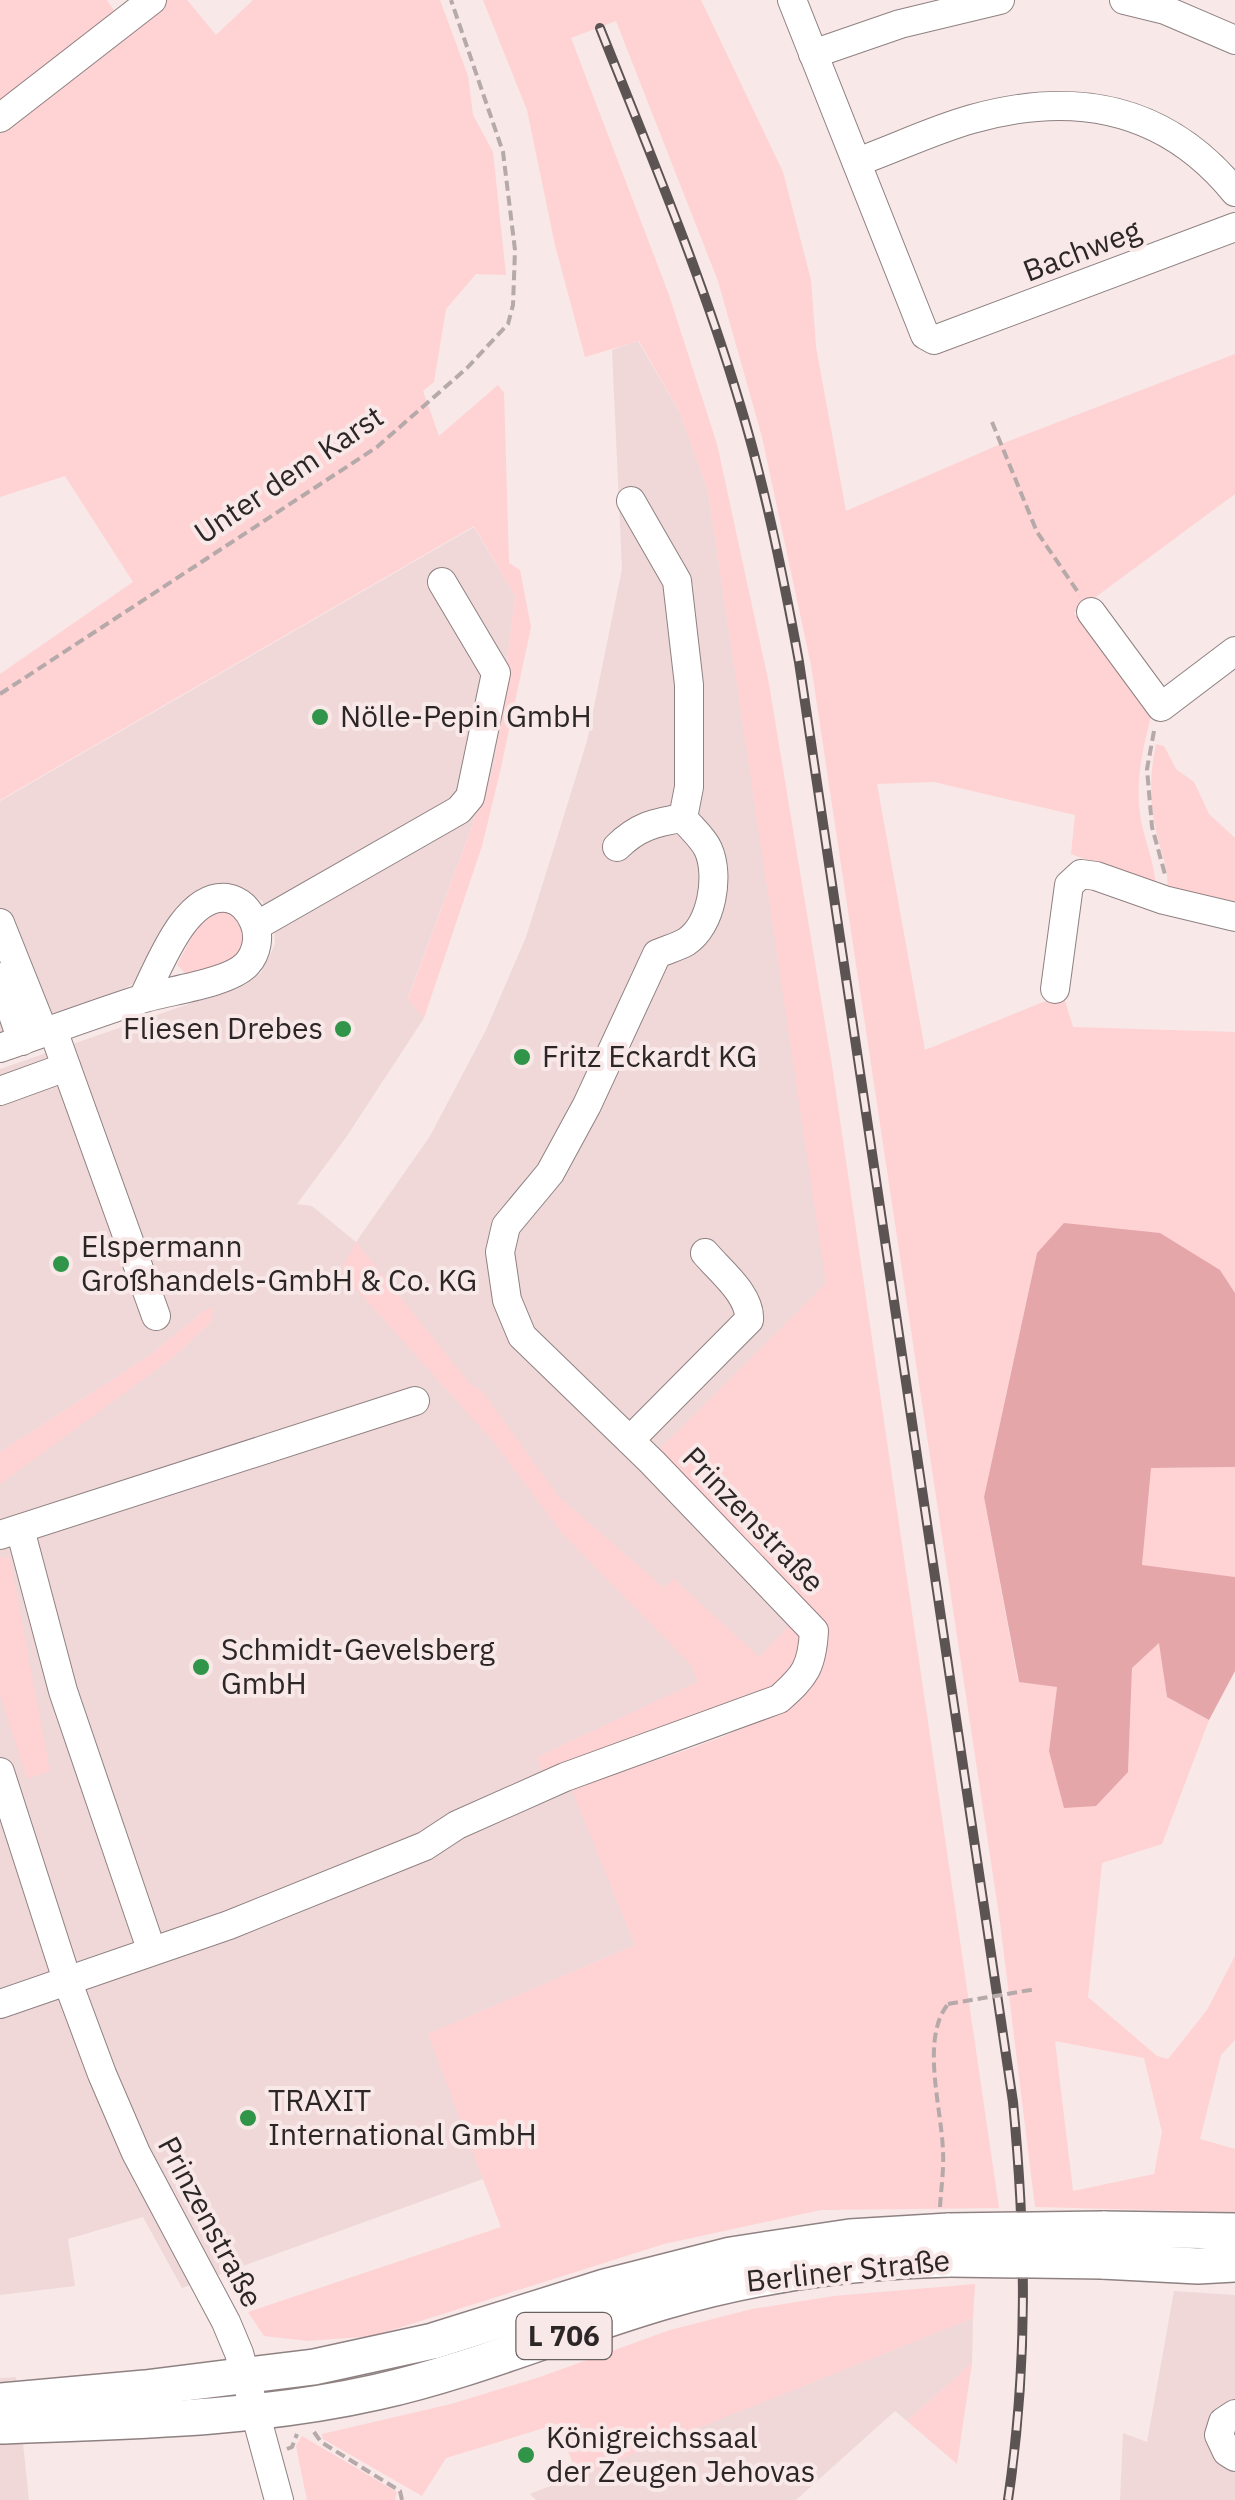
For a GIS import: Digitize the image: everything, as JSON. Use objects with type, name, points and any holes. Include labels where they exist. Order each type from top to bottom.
[{"type":"main road","name":"Berliner Straße","points":[[0,2401],[314,2367],[398,2350],[605,2286],[731,2255],[850,2237],[1102,2245],[1235,2232]]},
{"type":"main road","name":"Berliner Straße","points":[[0,2426],[134,2423],[345,2398],[493,2361],[630,2312],[720,2286],[946,2241]]},
{"type":"main road","name":"Berliner Straße","points":[[1102,2245],[1198,2266],[1235,2264]]},
{"type":"street","points":[[0,118],[152,0]]},
{"type":"street","points":[[792,0],[857,162],[932,132],[1001,112],[1045,105],[1084,106],[1118,112],[1165,130],[1205,160],[1235,192]]},
{"type":"street","points":[[813,54],[900,24],[1000,0]]},
{"type":"street","points":[[1124,0],[1166,5],[1235,40]]},
{"type":"street","name":"Bachweg","points":[[857,162],[925,334],[934,340],[1235,227]]},
{"type":"street","points":[[617,847],[634,830],[683,818],[689,787],[689,685],[677,581],[631,501]]},
{"type":"street","points":[[256,926],[459,810],[470,797],[496,672],[442,582]]},
{"type":"street","points":[[1091,612],[1161,707],[1235,651]]},
{"type":"street","name":"Prinzenstraße","points":[[67,1980],[229,1924],[391,1860],[424,1846],[457,1825],[566,1778],[779,1699],[805,1676],[814,1631],[630,1440],[522,1336],[507,1300],[500,1252],[506,1226],[550,1173],[586,1105],[656,954],[688,941],[700,926],[710,902],[715,869],[707,846],[683,818]]},
{"type":"street","points":[[1055,989],[1066,905],[1070,884],[1076,877],[1096,876],[1164,900],[1235,917]]},
{"type":"street","points":[[30,1038],[143,998],[233,973],[246,965],[258,942],[248,909],[222,898],[200,903],[180,930],[143,998]]},
{"type":"street","points":[[0,923],[30,1038]]},
{"type":"street","points":[[0,977],[30,1038],[66,1067],[156,1316]]},
{"type":"street","points":[[0,1091],[66,1067]]},
{"type":"street","points":[[630,1440],[750,1320],[745,1299],[705,1253]]},
{"type":"street","points":[[151,1950],[10,1532],[416,1401]]},
{"type":"street","name":"Prinzenstraße","points":[[0,1772],[6,1809],[67,1980],[136,2153],[230,2331],[279,2500]]},
{"type":"street","points":[[0,2004],[67,1980]]},
{"type":"street","points":[[1235,2414],[1223,2422],[1219,2435],[1227,2452],[1235,2456]]},
{"type":"path","name":"Unter dem Karst","points":[[0,694],[377,448],[467,368],[508,324],[513,305],[515,250],[503,152],[452,0]]},
{"type":"path","points":[[992,422],[1037,532],[1091,612]]},
{"type":"path","points":[[1161,707],[1147,769],[1152,827],[1166,874],[1164,900]]},
{"type":"path","points":[[946,2241],[944,2153],[934,2038],[941,2012],[948,2004],[1036,1989]]},
{"type":"path","points":[[313,2430],[321,2442],[400,2490],[402,2500]]},
{"type":"shaded area","points":[[0,0],[107,0],[121,21],[146,0],[187,0],[216,35],[253,0],[440,0],[468,76],[473,115],[493,152],[506,275],[476,274],[446,309],[434,382],[423,391],[439,436],[498,385],[504,393],[509,563],[520,570],[531,627],[482,846],[424,1018],[408,999],[494,767],[515,596],[474,526],[0,800],[0,674],[133,582],[65,476],[0,497]]},
{"type":"shaded area","points":[[483,0],[701,0],[783,172],[811,280],[816,347],[846,511],[996,446],[1235,354],[1235,494],[1074,613],[1153,709],[1142,755],[1139,802],[1156,886],[1071,854],[1075,815],[934,782],[877,784],[925,1050],[1063,994],[1073,1027],[1235,1032],[1235,1293],[1220,1270],[1037,1253],[984,1497],[1018,1681],[1057,1687],[1049,1751],[1128,1772],[1132,1668],[1160,1642],[1167,1697],[1209,1720],[1162,1844],[1102,1863],[1088,1997],[1157,2056],[1168,2059],[1207,2010],[1235,1956],[1235,2040],[1221,2055],[1200,2139],[1235,2149],[1235,2212],[1035,2207],[1000,1922],[811,665],[762,437],[718,281],[616,21],[571,38],[669,295],[717,444],[769,684],[833,1072],[999,2208],[821,2210],[664,2244],[373,2336],[308,2341],[264,2336],[248,2312],[501,2227],[428,2034],[635,1945],[571,1788],[697,1746],[791,1704],[816,1678],[825,1638],[651,1458],[826,1283],[708,491],[680,413],[639,341],[585,357],[555,245],[527,110]],"holes":[[[1055,2041],[1144,2058],[1162,2132],[1154,2174],[1073,2191]]]},
{"type":"shaded area","points":[[638,341],[680,413],[708,491],[887,1681],[860,1691],[826,1640],[821,1668],[808,1690],[785,1710],[572,1788],[635,1945],[429,2034],[483,2179],[182,2288],[143,2217],[68,2239],[75,2286],[0,2295],[0,1480],[171,1359],[212,1321],[204,1311],[149,1356],[0,1452],[0,1069],[244,985],[261,973],[275,944],[274,922],[262,901],[238,886],[208,886],[182,903],[136,982],[0,1032],[0,801],[474,527],[515,596],[494,767],[408,998],[424,1018],[297,1204],[312,1206],[356,1242],[430,1136],[486,1030],[526,937],[557,838],[587,741],[622,569],[612,350]]},
{"type":"shaded area","points":[[1156,744],[1164,746],[1176,769],[1194,782],[1209,814],[1235,838],[1235,906],[1167,891],[1151,798]]},
{"type":"shaded area","points":[[210,911],[228,911],[242,919],[245,948],[232,961],[186,974],[177,965]]},
{"type":"shaded area","points":[[1064,1223],[1160,1233],[1220,1270],[1235,1293],[1235,1467],[1151,1468],[1142,1565],[1235,1577],[1235,1671],[1209,1720],[1167,1697],[1159,1643],[1132,1668],[1128,1772],[1096,1806],[1064,1808],[1049,1751],[1057,1687],[1019,1682],[984,1497],[1037,1253]]},
{"type":"shaded area","points":[[356,1242],[470,1384],[482,1391],[559,1497],[664,1588],[674,1579],[759,1657],[792,1623],[801,1634],[803,1648],[779,1688],[544,1777],[537,1757],[697,1682],[692,1666],[561,1532],[492,1440],[340,1271]]},
{"type":"shaded area","points":[[213,1308],[212,1321],[171,1359],[0,1484],[0,1452],[149,1356]]},
{"type":"shaded area","points":[[1235,1467],[1235,1577],[1142,1566],[1150,1468]]},
{"type":"shaded area","points":[[0,1557],[10,1558],[50,1771],[27,1779],[0,1695]]},
{"type":"shaded area","points":[[975,2284],[973,2318],[578,2476],[557,2424],[446,2458],[422,2496],[323,2439],[322,2434],[451,2404],[670,2330],[752,2309],[834,2296]]},
{"type":"shaded area","points":[[1174,2291],[1235,2295],[1235,2500],[1120,2500],[1123,2433],[1147,2442]]},
{"type":"shaded area","points":[[973,2318],[972,2363],[907,2421],[895,2411],[796,2500],[536,2500],[530,2494]]},
{"type":"shaded area","points":[[972,2363],[957,2464],[907,2421]]},
{"type":"shaded area","points":[[16,2377],[29,2500],[0,2500],[0,2378]]},
{"type":"shaded area","points":[[302,2436],[397,2492],[395,2500],[307,2500],[296,2446]]},
{"type":"railway","points":[[600,28],[674,213],[724,354],[765,498],[799,662],[1013,2102],[1023,2301],[1019,2400],[1008,2500]]},
{"type":"place","name":"Nölle-Pepin GmbH","points":[[320,717]]},
{"type":"place","name":"Fliesen Drebes","points":[[343,1029]]},
{"type":"place","name":"Fritz Eckardt KG","points":[[522,1057]]},
{"type":"place","name":"Elspermann Großhandels-GmbH & Co. KG","points":[[61,1264]]},
{"type":"place","name":"Schmidt-Gevelsberg GmbH","points":[[201,1667]]},
{"type":"place","name":"TRAXIT International GmbH","points":[[248,2118]]},
{"type":"place","name":"Königreichssaal der Zeugen Jehovas","points":[[526,2455]]}]
